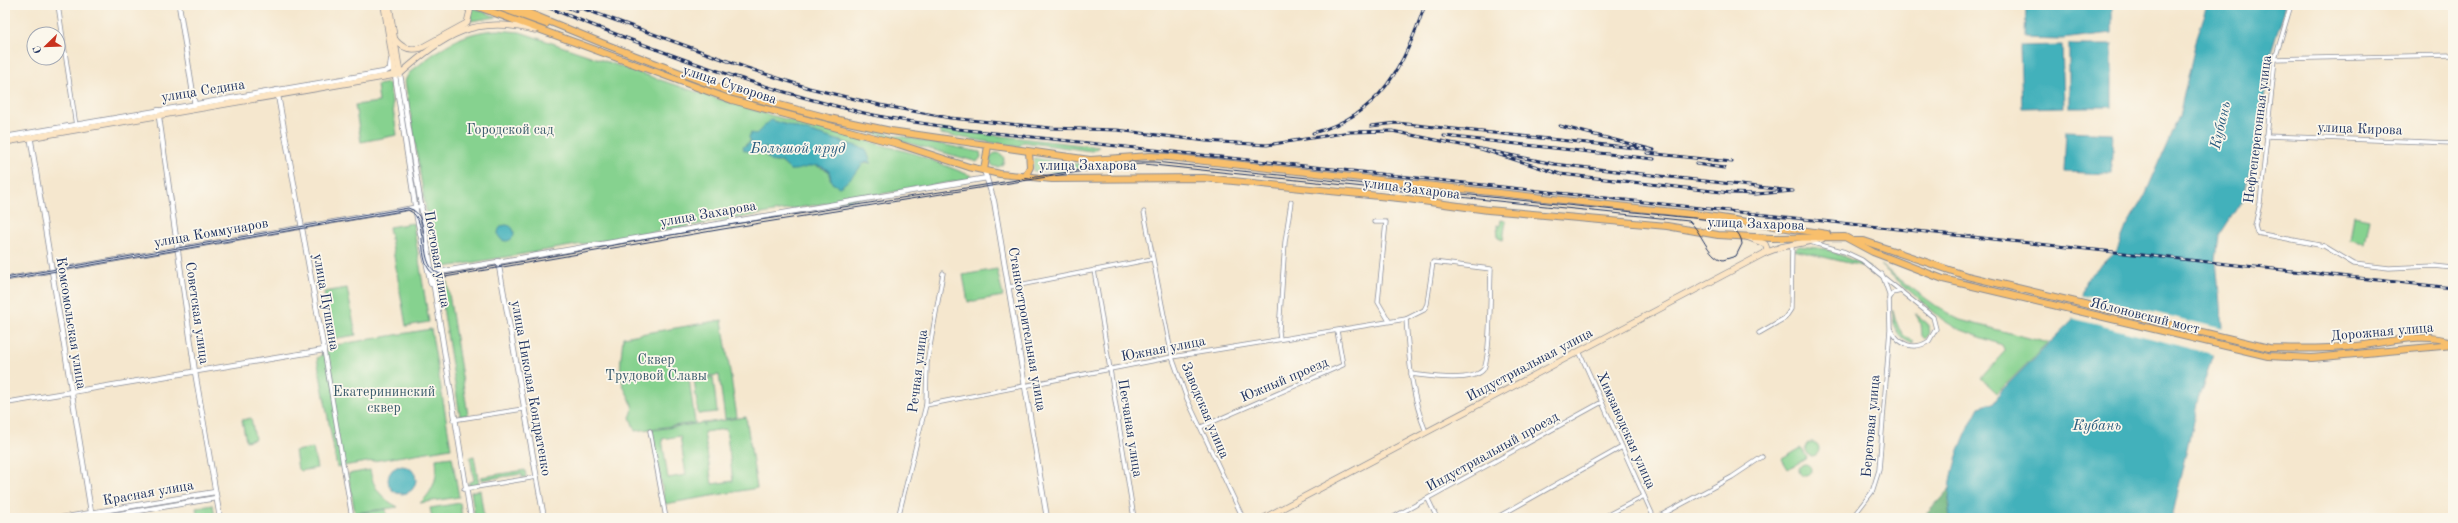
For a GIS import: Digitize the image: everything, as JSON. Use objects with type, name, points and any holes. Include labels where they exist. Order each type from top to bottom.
[{"type":"main road","name":"Постовая улица","points":[[384,5],[392,54],[397,74]]},
{"type":"main road","name":"Постовая улица","points":[[389,5],[397,74]]},
{"type":"main road","points":[[394,38],[401,47],[413,50],[421,48],[467,23],[470,11],[466,5]]},
{"type":"main road","name":"улица Суворова","points":[[473,5],[732,100],[898,144],[984,170]]},
{"type":"main road","name":"улица Суворова","points":[[493,5],[602,43]]},
{"type":"main road","name":"улица Суворова","points":[[509,5],[602,43],[730,92],[829,118],[988,146]]},
{"type":"main road","points":[[397,74],[444,39],[461,30],[487,24],[511,24],[547,33]]},
{"type":"main road","name":"улица Седина","points":[[5,142],[30,135],[76,127],[397,74]]},
{"type":"main road","points":[[984,170],[988,146]]},
{"type":"main road","name":"улица Захарова","points":[[988,146],[1090,160],[1150,156],[1168,157],[1558,199],[1774,225],[1836,236],[1854,241],[1873,252],[1943,279],[1974,286]]},
{"type":"main road","points":[[1025,177],[1030,167],[1028,152]]},
{"type":"main road","name":"улица Захарова","points":[[984,170],[1025,177],[1052,179],[1204,178],[1408,199],[1488,210],[1667,226],[1700,233],[1772,238],[1836,236]]},
{"type":"main road","points":[[1772,238],[1777,232],[1774,225]]},
{"type":"main road","points":[[1781,247],[1789,237],[1789,230],[1786,227]]},
{"type":"main road","name":"Индустриальная улица","points":[[1264,518],[1765,253],[1792,244],[1836,236]]},
{"type":"main road","points":[[1746,237],[1765,244],[1767,249],[1765,253]]},
{"type":"main road","name":"улица Захарова","points":[[1854,241],[1864,241],[1925,264],[1976,278]]},
{"type":"main road","name":"Яблоновский мост","points":[[1976,278],[2218,335],[2242,343],[2270,348],[2312,349]]},
{"type":"main road","name":"Яблоновский мост","points":[[1974,286],[2268,356],[2312,358]]},
{"type":"main road","name":"Дорожная улица","points":[[2312,349],[2395,340],[2441,338],[2453,344]]},
{"type":"main road","name":"Дорожная улица","points":[[2312,358],[2453,344]]},
{"type":"street","points":[[58,5],[76,127]]},
{"type":"street","points":[[179,5],[195,107]]},
{"type":"street","name":"Нефтеперегонная улица","points":[[2291,5],[2275,59],[2260,203],[2255,226],[2257,233],[2324,246],[2354,264],[2390,268],[2434,266],[2453,268]]},
{"type":"street","name":"улица Седина","points":[[278,93],[386,72],[391,67],[392,54]]},
{"type":"street","points":[[2275,59],[2453,55]]},
{"type":"street","name":"Постовая улица","points":[[397,74],[433,272],[454,420]]},
{"type":"street","name":"Постовая улица","points":[[397,74],[416,207],[430,280],[470,518]]},
{"type":"street","name":"улица Пушкина","points":[[278,93],[324,350],[352,518]]},
{"type":"street","name":"Советская улица","points":[[158,113],[196,372],[220,518]]},
{"type":"street","name":"улица Седина","points":[[5,137],[30,135]]},
{"type":"street","name":"Комсомольская улица","points":[[30,135],[91,516]]},
{"type":"street","name":"улица Кирова","points":[[2266,136],[2453,143]]},
{"type":"street","name":"Станкостроительная улица","points":[[984,170],[992,188],[1047,518]]},
{"type":"street","name":"улица Захарова","points":[[433,272],[987,178]]},
{"type":"street","points":[[1280,339],[1279,331],[1285,242],[1291,202]]},
{"type":"street","name":"улица Коммунаров","points":[[5,279],[178,250],[422,206]]},
{"type":"street","name":"Заводская улица","points":[[1144,212],[1172,356],[1201,427],[1242,518]]},
{"type":"street","points":[[1374,222],[1386,222],[1378,302],[1389,321]]},
{"type":"street","points":[[1808,242],[1845,252],[1862,260],[1882,274],[1933,317],[1936,329],[1930,341],[1915,347],[1904,344],[1890,329]]},
{"type":"street","points":[[1759,333],[1785,318],[1791,309],[1792,244]]},
{"type":"street","points":[[1009,286],[1152,259]]},
{"type":"street","name":"улица Николая Кондратенко","points":[[498,261],[544,518]]},
{"type":"street","points":[[1411,374],[1461,378],[1482,371],[1488,345],[1491,269],[1433,262],[1427,304],[1424,310],[1406,320],[1411,374],[1417,411],[1426,432]]},
{"type":"street","name":"Песчаная улица","points":[[1094,270],[1134,518]]},
{"type":"street","name":"Речная улица","points":[[898,518],[926,405],[927,363],[943,273]]},
{"type":"street","name":"Береговая улица","points":[[1852,518],[1872,492],[1877,478],[1890,329],[1888,288],[1882,274]]},
{"type":"street","points":[[1889,299],[1893,293],[1901,291]]},
{"type":"street","name":"Южная улица","points":[[926,405],[1172,356],[1389,321],[1406,320]]},
{"type":"street","name":"Южный проезд","points":[[1201,427],[1343,365],[1337,330]]},
{"type":"street","points":[[5,402],[71,393],[324,350]]},
{"type":"street","name":"Химзаводская улица","points":[[1579,351],[1655,518]]},
{"type":"street","name":"Индустриальный проезд","points":[[1392,518],[1602,402]]},
{"type":"street","points":[[454,420],[524,408]]},
{"type":"street","points":[[650,432],[666,518]]},
{"type":"street","points":[[1496,518],[1622,447]]},
{"type":"street","points":[[1655,518],[1732,477],[1762,456]]},
{"type":"street","points":[[465,488],[536,477]]},
{"type":"street","name":"Красная улица","points":[[62,518],[91,516],[215,492]]},
{"type":"street","points":[[1602,518],[1644,496]]},
{"type":"street","name":"Красная улица","points":[[96,518],[216,498]]},
{"type":"street","points":[[1428,499],[1437,518]]},
{"type":"green space","points":[[471,7],[497,17],[471,21]]},
{"type":"green space","name":"Городской сад","points":[[497,30],[520,32],[684,88],[770,115],[916,154],[972,176],[970,179],[446,267],[435,259],[433,253],[405,81],[409,73],[440,50],[460,38],[483,31]],"holes":[[[771,120],[865,149],[871,163],[861,162],[860,168],[847,181],[830,179],[829,171],[814,165],[790,170],[780,162],[770,161],[766,156],[768,149],[765,147],[745,145]]]},
{"type":"green space","points":[[389,83],[397,135],[361,142],[355,105],[379,102],[377,85]]},
{"type":"green space","points":[[861,128],[980,152],[981,157],[977,162],[861,130]]},
{"type":"green space","points":[[940,129],[1099,147],[1092,151],[1023,142],[1019,147],[940,134]]},
{"type":"green space","points":[[997,153],[1002,155],[1004,160],[1002,165],[997,167],[992,165],[990,160],[992,155]]},
{"type":"green space","points":[[1034,158],[1070,164],[1100,164],[1060,172],[1033,171]]},
{"type":"green space","points":[[2354,215],[2369,218],[2364,244],[2350,241]]},
{"type":"green space","points":[[1501,220],[1506,221],[1503,240],[1498,238],[1497,225],[1500,226]]},
{"type":"green space","points":[[413,223],[429,322],[406,326],[389,227]]},
{"type":"green space","points":[[1799,246],[1826,249],[1870,268],[1794,250]]},
{"type":"green space","points":[[1880,265],[1946,313],[1960,320],[2048,343],[1997,393],[1981,378],[2005,351],[2002,345],[1956,328],[1943,320]]},
{"type":"green space","points":[[997,269],[1003,296],[968,302],[963,275]]},
{"type":"green space","points":[[447,281],[468,415],[460,416],[439,282]]},
{"type":"green space","points":[[347,288],[356,335],[332,339],[324,292]]},
{"type":"green space","points":[[1893,310],[1901,332],[1908,339],[1913,341],[1913,344],[1899,335],[1893,321]]},
{"type":"green space","points":[[1915,313],[1928,324],[1929,335],[1925,339],[1922,336],[1921,324]]},
{"type":"green space","name":"Сквер Трудовой Славы","points":[[722,320],[737,417],[725,419],[719,375],[689,378],[695,423],[635,431],[630,417],[632,413],[632,405],[623,385],[621,373],[623,337]]},
{"type":"green space","name":"Екатерининский сквер","points":[[431,329],[451,448],[337,467],[317,358],[336,345]]},
{"type":"green space","points":[[713,377],[717,412],[698,414],[694,379]]},
{"type":"green space","points":[[746,417],[757,488],[665,504],[652,430],[703,423],[704,426],[704,423]],"holes":[[[726,429],[733,481],[712,484],[704,432]],[[680,436],[686,475],[668,478],[662,439]]]},
{"type":"green space","points":[[251,418],[255,439],[246,441],[242,420]]},
{"type":"green space","points":[[1812,442],[1817,444],[1819,449],[1817,454],[1812,456],[1807,454],[1805,449],[1807,444]]},
{"type":"green space","points":[[313,448],[317,468],[300,471],[298,469],[295,451]]},
{"type":"green space","points":[[1801,448],[1807,458],[1788,469],[1782,459]]},
{"type":"green space","points":[[474,456],[479,485],[469,487],[469,482],[474,481],[470,457]]},
{"type":"green space","points":[[452,457],[459,497],[420,503],[429,494],[436,478],[436,459]]},
{"type":"green space","points":[[1807,464],[1810,465],[1810,475],[1803,476],[1800,475],[1799,468],[1800,465]]},
{"type":"green space","points":[[370,470],[373,482],[379,492],[383,497],[398,507],[355,513],[348,474]]},
{"type":"green space","points":[[525,470],[526,477],[522,478],[522,474],[481,480],[481,477]]},
{"type":"green space","points":[[1951,487],[1948,503],[1950,518],[1923,518]]},
{"type":"green space","points":[[480,490],[484,518],[475,518],[471,492]]},
{"type":"green space","points":[[460,503],[462,518],[432,518],[430,508]]},
{"type":"green space","points":[[213,505],[215,518],[198,518],[196,508]]},
{"type":"green space","points":[[386,509],[387,518],[356,518],[356,514]]},
{"type":"water","points":[[2026,5],[2112,5],[2112,33],[2062,39],[2025,38]]},
{"type":"water","name":"Кубань","points":[[2208,5],[2286,5],[2269,59],[2256,163],[2249,172],[2244,197],[2219,236],[2216,259],[2222,328],[2198,400],[2171,518],[1950,518],[1949,504],[1952,475],[1966,433],[1979,407],[1993,403],[2002,390],[2072,321],[2080,302],[2086,279],[2117,250],[2126,227],[2145,195],[2179,116],[2197,37]]},
{"type":"water","points":[[2062,45],[2064,107],[2022,108],[2020,46]]},
{"type":"water","points":[[2069,45],[2112,45],[2112,107],[2069,107]]},
{"type":"water","name":"Большой пруд","points":[[771,120],[866,149],[871,163],[866,161],[863,164],[861,162],[862,166],[839,187],[832,183],[829,171],[818,166],[790,170],[782,162],[770,161],[765,153],[768,149],[765,147],[751,152],[744,150],[743,147],[751,142],[749,137],[751,133],[756,134]]},
{"type":"water","points":[[2066,131],[2113,133],[2111,174],[2064,172]]},
{"type":"water","points":[[503,225],[509,225],[514,230],[512,239],[509,241],[503,241],[498,236],[498,230]]},
{"type":"water","points":[[402,466],[412,470],[416,480],[412,490],[402,494],[392,490],[388,480],[392,470]]},
{"type":"pier","points":[[2080,295],[2224,329],[2220,346],[2216,355],[2071,318]]},
{"type":"tram line","points":[[5,278],[408,208],[417,213],[421,221],[429,264],[435,271],[445,275],[722,226],[1132,162],[1155,162],[1703,219],[1725,224],[1733,229],[1739,235],[1742,244],[1736,256],[1723,260],[1717,258],[1713,254],[1698,231],[1689,221],[1144,164],[1122,165],[723,229],[445,277],[434,274],[428,268],[424,258],[420,225],[416,216],[408,210],[5,280]]},
{"type":"railway","points":[[542,5],[620,36],[738,78],[819,102],[872,115],[958,129],[2453,288]]},
{"type":"railway","points":[[562,5],[577,11]]},
{"type":"railway","points":[[573,5],[747,68],[809,88],[880,105],[950,118],[1051,128],[1117,130],[1206,141],[1267,145],[1350,132],[1392,131],[1554,164],[1793,191],[1756,194],[1731,193],[1560,174],[1481,149]]},
{"type":"railway","points":[[1313,133],[1337,125],[1357,114],[1387,85],[1408,48],[1425,5]]},
{"type":"railway","points":[[1371,126],[1397,123],[1654,150],[1560,126]]},
{"type":"railway","points":[[1444,136],[1654,159]]},
{"type":"railway","points":[[1647,153],[1732,162]]},
{"type":"railway","points":[[1696,164],[1724,168]]}]
